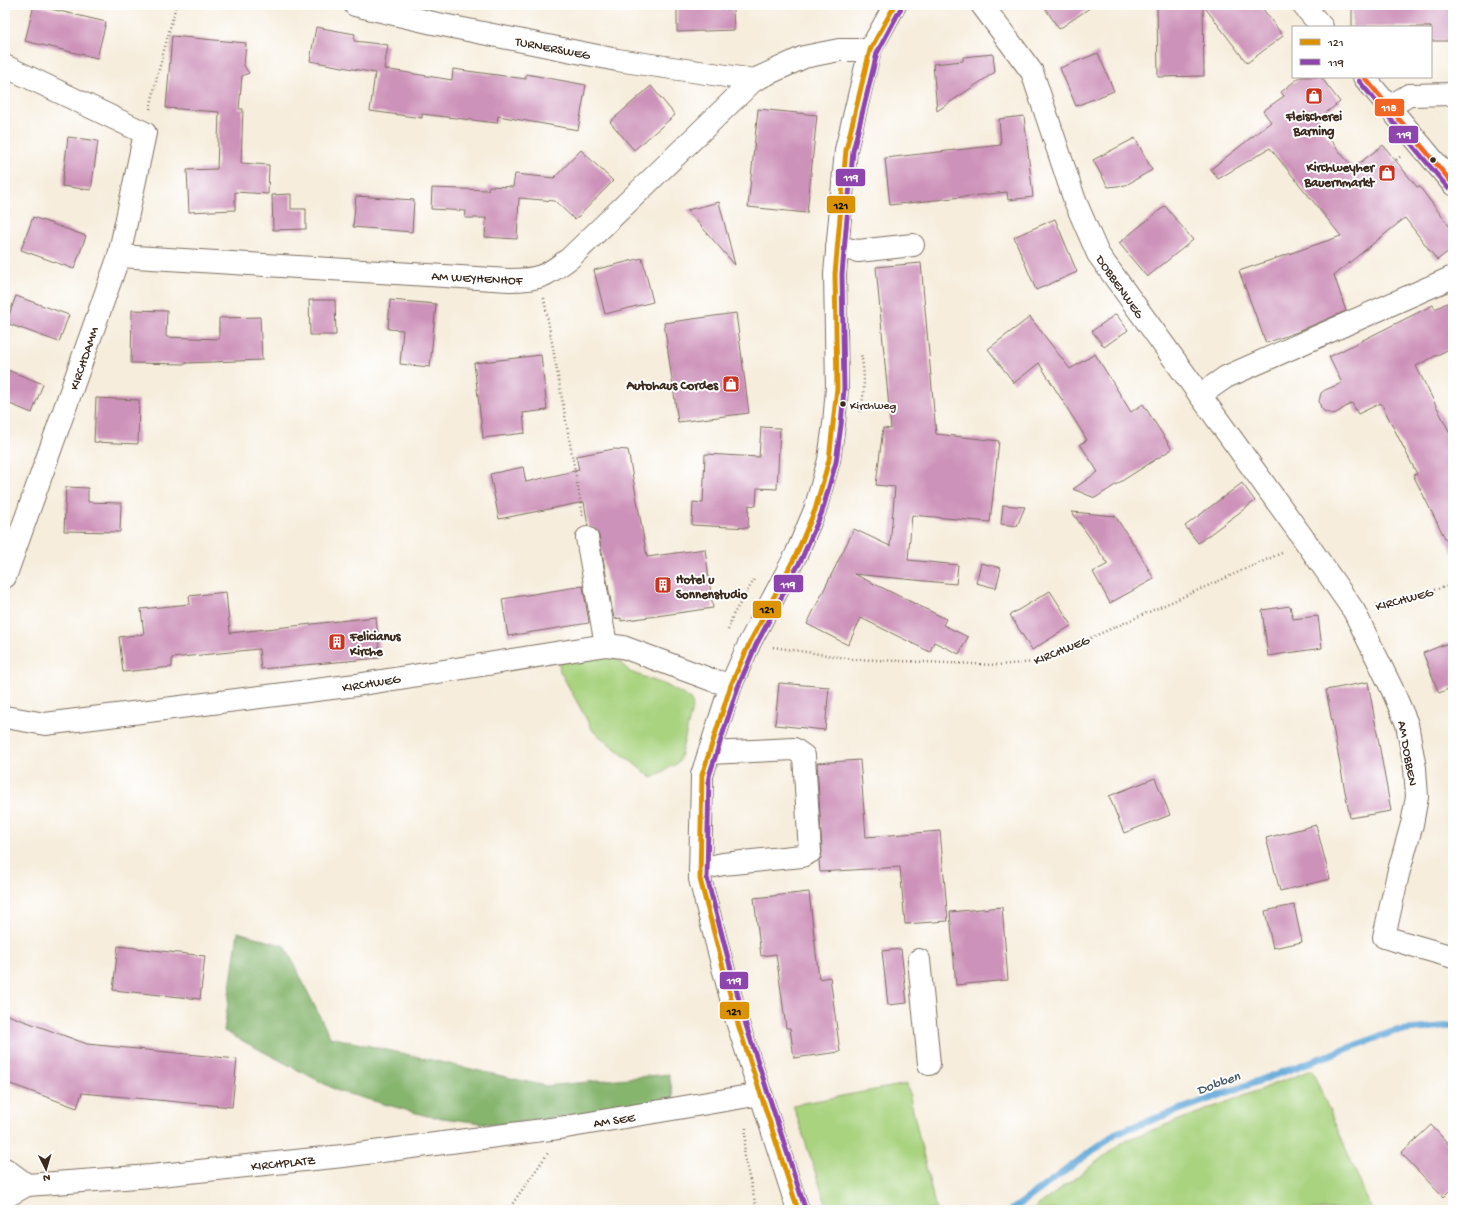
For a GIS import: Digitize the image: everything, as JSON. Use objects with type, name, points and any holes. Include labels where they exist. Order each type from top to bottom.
[{"type":"street","name":"TURNERSWEG","points":[[355,5],[617,60],[754,80]]},
{"type":"street","points":[[798,1210],[737,1021],[700,879],[702,775],[731,685],[750,642],[796,555],[815,510],[829,460],[837,388],[835,274],[846,150],[870,50],[895,5]]},
{"type":"street","name":"DOBBENWEG","points":[[982,5],[1032,72],[1075,201],[1098,254],[1306,542]]},
{"type":"street","points":[[1303,5],[1321,26]]},
{"type":"street","name":"AM WEYHENHOF","points":[[119,256],[509,280],[541,278],[555,270],[570,258],[754,80],[804,57],[839,50],[870,50]]},
{"type":"street","points":[[5,66],[145,133]]},
{"type":"street","points":[[1365,78],[1453,184]]},
{"type":"street","points":[[1389,107],[1409,95],[1453,94]]},
{"type":"street","name":"KIRCHDAMM","points":[[5,578],[119,256],[145,133]]},
{"type":"street","points":[[837,247],[858,251],[913,245]]},
{"type":"street","points":[[1200,395],[1226,377],[1453,277]]},
{"type":"street","points":[[587,538],[606,645]]},
{"type":"street","name":"AM DOBBEN","points":[[1306,542],[1354,611],[1392,688],[1407,724],[1415,768],[1417,797],[1412,824],[1398,874],[1384,937],[1453,957]]},
{"type":"street","name":"KIRCHWEG","points":[[5,718],[45,724],[356,685],[606,645],[623,646],[712,680],[731,685]]},
{"type":"street","points":[[700,869],[723,864],[802,856],[810,852],[804,756],[794,749],[709,753]]},
{"type":"street","points":[[919,960],[929,1064]]},
{"type":"street","name":"AM SEE","points":[[566,1127],[761,1094]]},
{"type":"street","name":"KIRCHPLATZ","points":[[27,1185],[151,1176],[344,1156],[566,1127]]},
{"type":"street","points":[[5,1169],[27,1185],[5,1197]]},
{"type":"path","points":[[145,133],[157,77],[176,5]]},
{"type":"path","points":[[541,278],[587,538]]},
{"type":"path","name":"KIRCHWEG","points":[[750,642],[772,647],[852,659],[997,665],[1036,662],[1306,542]]},
{"type":"path","points":[[726,634],[733,615],[755,579]]},
{"type":"path","name":"KIRCHWEG","points":[[1354,611],[1453,585]]},
{"type":"path","points":[[739,1098],[746,1126],[744,1156],[757,1210]]},
{"type":"path","points":[[508,1210],[566,1127]]},
{"type":"green space","points":[[607,654],[620,661],[630,672],[666,685],[689,698],[693,705],[679,762],[652,778],[593,731],[560,671],[559,663]]},
{"type":"green space","points":[[238,932],[285,946],[330,1037],[546,1086],[669,1074],[674,1101],[497,1125],[427,1116],[338,1091],[224,1031]]},
{"type":"green space","points":[[1312,1070],[1372,1210],[1032,1210],[1126,1140]]},
{"type":"green space","points":[[907,1084],[936,1210],[828,1210],[793,1105]]},
{"type":"building","points":[[34,5],[106,22],[97,58],[25,41]]},
{"type":"building","points":[[677,5],[726,5],[726,10],[733,10],[734,30],[677,32]]},
{"type":"building","points":[[1043,5],[1094,5],[1059,29]]},
{"type":"building","points":[[1157,5],[1203,5],[1204,76],[1158,77]]},
{"type":"building","points":[[1203,5],[1260,5],[1283,36],[1247,63]]},
{"type":"building","points":[[1352,5],[1453,5],[1453,41],[1432,41],[1432,26],[1352,26]]},
{"type":"building","points":[[316,27],[355,34],[354,41],[388,45],[384,69],[452,80],[453,69],[526,79],[526,74],[586,85],[578,130],[498,116],[497,123],[422,114],[422,118],[370,111],[375,73],[310,61]]},
{"type":"building","points":[[172,36],[246,43],[244,66],[249,73],[242,76],[239,109],[243,109],[241,163],[269,165],[268,194],[235,192],[235,210],[189,212],[187,170],[217,169],[219,112],[166,108]]},
{"type":"building","points":[[1098,53],[1114,91],[1076,106],[1060,68]]},
{"type":"building","points":[[993,54],[995,72],[937,111],[933,64],[963,61],[963,57]]},
{"type":"building","points":[[1299,78],[1322,78],[1340,102],[1315,121],[1353,168],[1383,145],[1417,187],[1419,186],[1453,231],[1453,248],[1437,260],[1405,218],[1334,275],[1346,311],[1297,332],[1266,343],[1239,271],[1341,236],[1270,148],[1218,179],[1211,169],[1271,122],[1263,111],[1284,96],[1281,92]]},
{"type":"building","points":[[651,86],[675,115],[634,150],[610,122]]},
{"type":"building","points":[[758,109],[817,115],[807,213],[748,207]]},
{"type":"building","points":[[1024,116],[1033,197],[1008,200],[1007,192],[890,205],[885,158],[1001,145],[999,119]]},
{"type":"building","points":[[68,137],[98,141],[91,190],[62,186]]},
{"type":"building","points":[[1135,138],[1152,170],[1126,185],[1108,187],[1093,160]]},
{"type":"building","points":[[581,150],[613,181],[575,220],[555,201],[519,198],[517,239],[485,237],[486,218],[465,218],[466,211],[431,209],[432,188],[488,190],[489,186],[513,187],[515,174],[554,178]]},
{"type":"building","points":[[291,194],[291,209],[306,209],[306,229],[273,230],[272,195]]},
{"type":"building","points":[[356,196],[414,200],[412,232],[353,227]]},
{"type":"building","points":[[719,202],[735,265],[687,210]]},
{"type":"building","points":[[1165,206],[1193,240],[1147,277],[1119,243]]},
{"type":"building","points":[[33,217],[86,236],[74,269],[21,250]]},
{"type":"building","points":[[1055,219],[1077,272],[1036,290],[1014,237]]},
{"type":"building","points":[[642,258],[653,302],[605,314],[594,270]]},
{"type":"building","points":[[921,263],[936,434],[999,441],[990,522],[912,515],[908,560],[958,565],[956,584],[854,574],[946,619],[943,625],[968,637],[959,654],[934,642],[930,652],[861,618],[848,645],[807,624],[854,529],[890,546],[895,487],[876,485],[883,428],[891,429],[876,267]]},
{"type":"building","points":[[16,296],[69,315],[59,342],[6,323]]},
{"type":"building","points":[[309,300],[335,300],[336,335],[310,335]]},
{"type":"building","points":[[390,300],[436,304],[430,367],[400,364],[403,330],[388,329]]},
{"type":"building","points":[[1453,300],[1453,347],[1416,366],[1453,439],[1453,554],[1413,475],[1417,474],[1381,403],[1358,414],[1352,403],[1332,414],[1321,408],[1319,401],[1321,393],[1342,383],[1329,357],[1433,305],[1435,309]]},
{"type":"building","points":[[132,310],[167,311],[166,337],[219,339],[219,318],[260,317],[262,360],[186,364],[131,363]]},
{"type":"building","points":[[736,313],[749,413],[678,422],[664,323]]},
{"type":"building","points":[[1116,314],[1128,330],[1104,347],[1092,331]]},
{"type":"building","points":[[1030,317],[1070,369],[1095,354],[1131,412],[1143,404],[1172,449],[1095,498],[1073,489],[1098,472],[1080,444],[1087,440],[1039,363],[1014,383],[988,349]]},
{"type":"building","points":[[541,355],[547,410],[523,413],[525,433],[483,438],[474,363]]},
{"type":"building","points":[[5,369],[43,384],[32,413],[5,402]]},
{"type":"building","points":[[96,398],[139,400],[138,444],[94,442]]},
{"type":"building","points":[[761,427],[780,428],[777,489],[757,488],[756,506],[749,505],[748,528],[692,525],[693,502],[703,503],[705,454],[759,457]]},
{"type":"building","points":[[614,449],[628,450],[647,557],[705,549],[713,608],[621,621],[621,618],[614,619],[599,536],[596,530],[588,526],[584,502],[499,519],[490,474],[523,467],[526,482],[579,470],[576,456]]},
{"type":"building","points":[[1242,483],[1255,501],[1198,543],[1185,526]]},
{"type":"building","points":[[66,487],[88,488],[88,502],[121,503],[120,532],[64,531]]},
{"type":"building","points":[[1003,505],[1025,507],[1017,526],[1001,524]]},
{"type":"building","points":[[1072,512],[1115,516],[1154,579],[1110,603],[1093,572],[1108,564]]},
{"type":"building","points":[[981,563],[1001,568],[996,588],[976,583]]},
{"type":"building","points":[[583,586],[589,623],[508,636],[502,599]]},
{"type":"building","points":[[1050,591],[1072,625],[1032,650],[1010,615]]},
{"type":"building","points":[[226,592],[230,633],[376,617],[380,658],[261,669],[259,649],[172,658],[172,667],[123,672],[119,637],[144,634],[141,609],[190,604],[189,596]]},
{"type":"building","points":[[1290,606],[1293,619],[1318,616],[1322,648],[1268,656],[1262,610]]},
{"type":"building","points":[[1453,641],[1453,687],[1439,693],[1423,653]]},
{"type":"building","points":[[1368,682],[1391,811],[1350,818],[1326,690]]},
{"type":"building","points":[[779,683],[829,687],[825,730],[775,725]]},
{"type":"building","points":[[860,760],[866,837],[940,831],[948,921],[905,924],[900,867],[820,872],[819,860],[821,858],[822,851],[817,763]]},
{"type":"building","points":[[1155,778],[1170,815],[1124,833],[1109,796]]},
{"type":"building","points":[[1316,825],[1330,879],[1280,891],[1266,838]]},
{"type":"building","points":[[809,892],[819,979],[830,977],[840,1052],[794,1058],[790,1028],[786,1028],[776,954],[761,956],[754,898]]},
{"type":"building","points":[[1294,905],[1302,942],[1273,948],[1265,911]]},
{"type":"building","points":[[1002,907],[1008,980],[956,985],[950,912]]},
{"type":"building","points":[[118,946],[205,956],[200,999],[113,990]]},
{"type":"building","points":[[901,949],[907,1003],[888,1005],[882,951]]},
{"type":"building","points":[[5,1014],[87,1044],[237,1059],[232,1107],[82,1093],[77,1108],[5,1082]]},
{"type":"building","points":[[1431,1125],[1453,1149],[1453,1187],[1443,1197],[1401,1153]]},
{"type":"waterway","name":"Dobben","points":[[1012,1210],[1116,1133],[1395,1031],[1453,1026]]},
{"type":"transit line","name":"121","points":[[798,1210],[737,1021],[700,879],[702,775],[731,685],[750,642],[796,555],[815,510],[829,460],[837,388],[835,274],[846,150],[870,50],[895,5]]},
{"type":"transit line","name":"119","points":[[805,1208],[744,1019],[707,878],[709,776],[738,687],[756,645],[802,558],[822,512],[836,462],[844,389],[842,274],[853,151],[877,53],[901,8]]},
{"type":"transit line","name":"118","points":[[1365,78],[1453,184]]},
{"type":"transit line","name":"119","points":[[1359,81],[1448,188]]},
{"type":"place","name":"Fleischerei Barning","points":[[1314,96]]},
{"type":"place","name":"Kirchweyher Bauernmarkt","points":[[1387,173]]},
{"type":"place","name":"Autohaus Cordes","points":[[731,384]]},
{"type":"place","name":"Kirchweg","points":[[843,404]]},
{"type":"place","name":"Hotel u Sonnenstudio","points":[[663,585]]},
{"type":"place","name":"Felicianus Kirche","points":[[337,642]]}]
